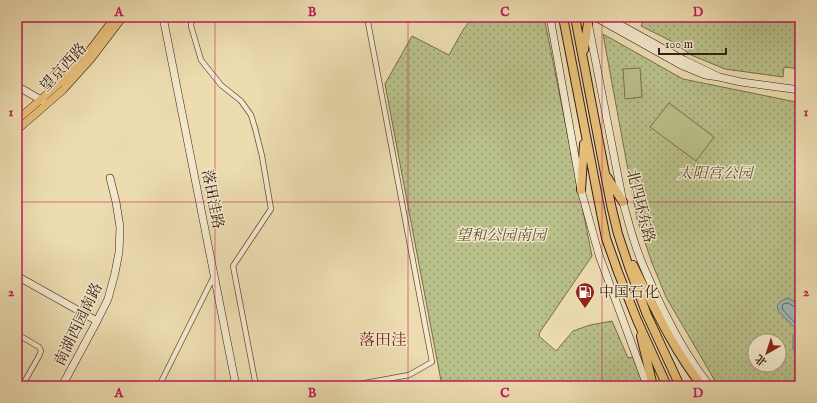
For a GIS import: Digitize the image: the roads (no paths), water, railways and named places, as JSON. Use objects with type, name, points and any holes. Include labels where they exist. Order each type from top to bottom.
[{"type":"highway","points":[[563,17],[606,238],[637,320],[667,386]]},
{"type":"highway","name":"北四环东路","points":[[575,17],[611,205],[618,234],[647,314],[680,386]]},
{"type":"highway","points":[[583,56],[588,20]]},
{"type":"highway","points":[[581,190],[585,134]]},
{"type":"highway","points":[[605,174],[623,202]]},
{"type":"highway","points":[[618,234],[673,343],[690,371],[702,386]]},
{"type":"highway","points":[[637,320],[653,386]]},
{"type":"main road","name":"望京西路","points":[[17,130],[83,60],[115,17]]},
{"type":"main road","name":"望京西路","points":[[17,120],[63,90],[91,59],[123,17]]},
{"type":"street","name":"落田洼路","points":[[162,17],[236,386]]},
{"type":"street","points":[[192,17],[192,26],[201,60],[220,84],[242,101],[251,115],[262,156],[271,209],[233,266],[256,386]]},
{"type":"street","points":[[349,386],[409,375],[432,362],[367,17]]},
{"type":"street","points":[[550,17],[581,190],[599,256],[646,386]]},
{"type":"street","points":[[595,17],[681,65],[705,75],[741,82],[800,90]]},
{"type":"street","points":[[606,17],[684,60],[719,77]]},
{"type":"street","name":"北四环东路","points":[[588,20],[629,226],[639,256],[670,325],[686,352],[710,386]]},
{"type":"street","points":[[17,86],[44,102]]},
{"type":"street","name":"南湖西园南路","points":[[62,386],[108,298],[115,274],[119,252],[120,227],[110,178]]},
{"type":"street","points":[[159,386],[214,275]]},
{"type":"street","points":[[17,276],[97,321]]},
{"type":"street","points":[[17,334],[39,347],[41,351],[22,386]]},
{"type":"water","points":[[788,298],[800,305],[800,360],[793,349],[793,335],[797,330],[779,312],[777,306],[781,301]]},
{"type":"place","name":"中国石化","points":[[585,309]]},
{"type":"district","name":"落田洼","points":[[383,339]]},
{"type":"park label","name":"太阳宫公园","points":[[715,173]]},
{"type":"park label","name":"望和公园南园","points":[[501,235]]}]
